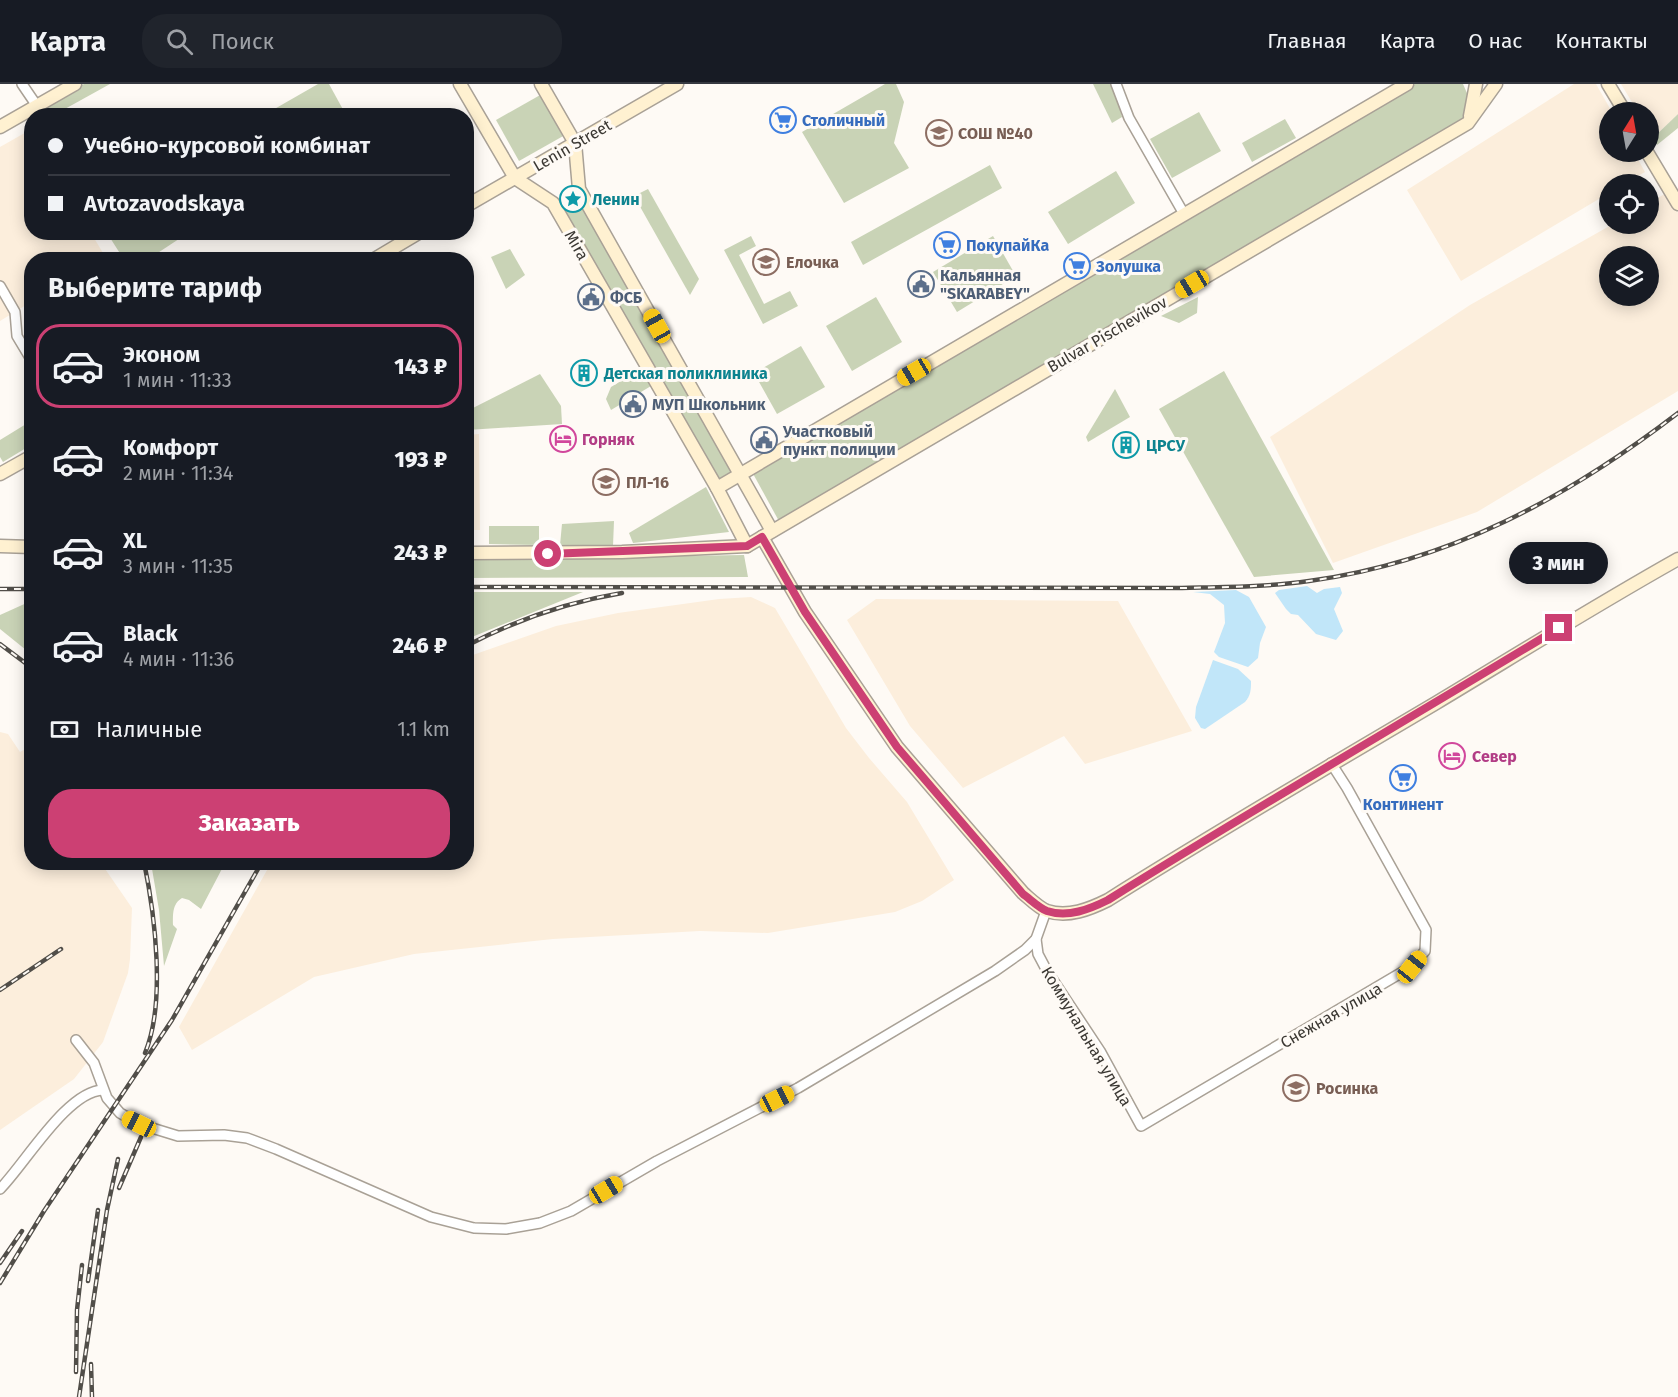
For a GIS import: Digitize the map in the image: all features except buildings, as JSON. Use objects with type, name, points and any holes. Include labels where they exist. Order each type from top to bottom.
[{"type":"main road","points":[[33,108],[75,84]]},
{"type":"main road","name":"Mira","points":[[460,84],[515,178],[553,203],[717,488],[747,546]]},
{"type":"main road","name":"Mira","points":[[541,84],[575,143],[579,189],[740,473],[805,612],[897,747],[1023,894],[1047,911]]},
{"type":"main road","name":"Lenin Street","points":[[474,201],[677,84]]},
{"type":"main road","points":[[717,488],[1407,84]]},
{"type":"main road","name":"Bulvar Pischevikov","points":[[747,546],[1468,123],[1496,84]]},
{"type":"main road","points":[[1608,84],[1619,102]]},
{"type":"main road","points":[[1468,123],[1474,87]]},
{"type":"main road","points":[[0,127],[24,113]]},
{"type":"main road","points":[[1653,162],[1678,204]]},
{"type":"main road","points":[[386,252],[407,240]]},
{"type":"main road","points":[[0,474],[24,460]]},
{"type":"main road","points":[[0,546],[24,548]]},
{"type":"main road","points":[[474,553],[612,552],[747,546]]},
{"type":"main road","points":[[1047,911],[1088,911],[1598,604],[1678,560]]},
{"type":"street","points":[[22,84],[37,106]]},
{"type":"street","points":[[1116,84],[1129,118],[1184,214]]},
{"type":"street","points":[[0,286],[15,312],[17,336],[24,348]]},
{"type":"street","name":"Снежная улица","points":[[1141,1126],[1412,967],[1425,951],[1426,930],[1331,763]]},
{"type":"street","points":[[76,1040],[94,1063],[107,1098],[128,1119],[153,1130],[178,1136],[218,1134],[247,1138],[431,1217],[474,1228],[506,1229],[540,1222],[571,1211],[657,1161],[798,1088],[996,972],[1036,939],[1047,911]]},
{"type":"street","name":"Коммунальная улица","points":[[1036,939],[1038,954],[1047,971],[1100,1051],[1141,1126]]},
{"type":"street","points":[[0,1189],[53,1124],[85,1095],[103,1090]]},
{"type":"shaded area","points":[[1574,84],[1596,84],[1606,102],[1599,102],[1599,162],[1640,162],[1645,172],[1642,174],[1599,174],[1599,199],[1461,281],[1407,190]]},
{"type":"shaded area","points":[[1621,84],[1678,84],[1678,114],[1659,132],[1659,102],[1632,102]]},
{"type":"shaded area","points":[[24,133],[24,240],[95,240],[102,252],[24,252],[24,306],[0,321],[0,147]]},
{"type":"shaded area","points":[[1668,192],[1678,213],[1678,391],[1477,512],[1333,563],[1270,437],[1470,305],[1599,232],[1599,234],[1659,234],[1659,197]]},
{"type":"shaded area","points":[[474,434],[479,434],[480,530],[474,530]]},
{"type":"shaded area","points":[[751,597],[775,608],[846,728],[907,802],[954,880],[922,901],[895,912],[768,933],[700,931],[553,939],[414,954],[314,977],[192,1050],[179,1027],[267,870],[474,870],[474,655],[556,626],[618,613],[719,599]]},
{"type":"shaded area","points":[[876,599],[1118,601],[1192,731],[1085,764],[1064,736],[963,788],[910,726],[847,620]]},
{"type":"shaded area","points":[[0,732],[8,734],[20,752],[24,750],[24,870],[106,870],[132,908],[128,973],[103,1042],[74,1079],[0,1130]]},
{"type":"green space","points":[[84,84],[110,84],[67,108],[43,107]]},
{"type":"green space","points":[[318,84],[329,84],[342,108],[276,108]]},
{"type":"green space","points":[[885,84],[896,84],[904,102],[894,143],[909,168],[844,203],[802,132]]},
{"type":"green space","points":[[1093,84],[1113,84],[1122,117],[1112,123]]},
{"type":"green space","points":[[1415,84],[1463,84],[1470,100],[1463,119],[780,523],[751,470]]},
{"type":"green space","points":[[542,94],[565,135],[519,161],[496,120]]},
{"type":"green space","points":[[1199,112],[1221,151],[1172,178],[1150,139]]},
{"type":"green space","points":[[1678,114],[1678,128],[1659,143],[1659,132]]},
{"type":"green space","points":[[1285,119],[1296,138],[1252,162],[1242,143]]},
{"type":"green space","points":[[990,165],[1002,188],[863,265],[851,242]]},
{"type":"green space","points":[[1116,171],[1135,203],[1068,244],[1048,212]]},
{"type":"green space","points":[[648,189],[699,279],[690,295],[634,196]]},
{"type":"green space","points":[[582,203],[734,472],[717,481],[564,212]]},
{"type":"green space","points":[[751,236],[756,246],[739,255],[764,304],[790,291],[798,306],[763,324],[724,250]]},
{"type":"green space","points":[[993,236],[1016,276],[957,312],[933,272]]},
{"type":"green space","points":[[111,240],[177,240],[159,252],[119,252]]},
{"type":"green space","points":[[510,249],[525,275],[506,289],[491,257]]},
{"type":"green space","points":[[876,297],[902,342],[852,371],[826,326]]},
{"type":"green space","points":[[1198,297],[1197,313],[1179,323],[1161,316]]},
{"type":"green space","points":[[801,346],[825,387],[777,414],[754,373]]},
{"type":"green space","points":[[641,369],[651,386],[611,410],[606,399],[611,387]]},
{"type":"green space","points":[[1224,371],[1334,570],[1254,577],[1159,409]]},
{"type":"green space","points":[[540,374],[561,406],[562,424],[474,430],[474,407]]},
{"type":"green space","points":[[1115,389],[1130,417],[1088,442],[1086,437]]},
{"type":"green space","points":[[24,425],[24,449],[3,462],[0,457],[0,440]]},
{"type":"green space","points":[[706,487],[729,532],[633,543],[629,533]]},
{"type":"green space","points":[[614,521],[613,546],[560,545],[562,524]]},
{"type":"green space","points":[[489,526],[539,526],[539,545],[489,544]]},
{"type":"green space","points":[[744,555],[748,577],[474,578],[474,559]]},
{"type":"green space","points":[[474,592],[583,592],[474,636]]},
{"type":"green space","points":[[24,604],[24,648],[0,629],[0,615]]},
{"type":"green space","points":[[152,870],[221,870],[201,909],[182,898],[176,903],[173,925],[177,929],[164,966],[159,910]]},
{"type":"water","points":[[1307,586],[1317,593],[1324,589],[1340,587],[1342,593],[1334,609],[1343,631],[1336,640],[1316,634],[1298,615],[1291,614],[1286,609],[1275,593],[1279,590]]},
{"type":"water","points":[[1236,590],[1249,597],[1266,627],[1260,643],[1258,658],[1248,667],[1219,657],[1214,652],[1225,623],[1224,605],[1210,594],[1193,592]]},
{"type":"water","points":[[1213,660],[1238,669],[1251,681],[1251,689],[1245,702],[1205,729],[1201,728],[1195,718],[1196,707]]},
{"type":"railway","points":[[474,587],[1182,588],[1261,586],[1309,581],[1360,572],[1410,559],[1504,522],[1593,472],[1678,413]]},
{"type":"railway","points":[[0,589],[24,589]]},
{"type":"railway","points":[[474,642],[542,613],[581,601],[622,593]]},
{"type":"railway","points":[[0,644],[24,662]]},
{"type":"railway","points":[[145,870],[155,933],[157,985],[151,1033],[145,1053]]},
{"type":"railway","points":[[0,1283],[44,1211],[172,1020],[257,870]]},
{"type":"railway","points":[[0,990],[61,949]]},
{"type":"railway","points":[[119,1188],[141,1137]]},
{"type":"railway","points":[[79,1397],[107,1210],[118,1159]]},
{"type":"railway","points":[[88,1281],[98,1210]]},
{"type":"railway","points":[[0,1263],[22,1231]]},
{"type":"railway","points":[[76,1372],[77,1310],[82,1265]]},
{"type":"railway","points":[[91,1364],[92,1397]]},
{"type":"place","name":"Столичный","points":[[783,120]]},
{"type":"place","name":"СОШ №40","points":[[939,133]]},
{"type":"place","name":"Ленин","points":[[573,199]]},
{"type":"place","name":"ПокупайКа","points":[[947,245]]},
{"type":"place","name":"Елочка","points":[[766,262]]},
{"type":"place","name":"Золушка","points":[[1077,266]]},
{"type":"place","name":"Кальянная \"SKARABEY\"","points":[[921,284]]},
{"type":"place","name":"ФСБ","points":[[591,297]]},
{"type":"place","name":"Детская поликлиника","points":[[584,373]]},
{"type":"place","name":"МУП Школьник","points":[[633,404]]},
{"type":"place","name":"Горняк","points":[[563,439]]},
{"type":"place","name":"Участковый пункт полиции","points":[[764,440]]},
{"type":"place","name":"ЦРСУ","points":[[1126,445]]},
{"type":"place","name":"ПЛ-16","points":[[606,482]]},
{"type":"place","name":"Север","points":[[1452,756]]},
{"type":"place","name":"Континент","points":[[1403,778]]},
{"type":"place","name":"Росинка","points":[[1296,1088]]},
{"type":"route","points":[[548,554],[747,546],[762,537],[805,612],[897,747],[1023,894],[1047,911],[1088,911],[1108,900],[1331,763],[1438,702],[1559,628]]}]
